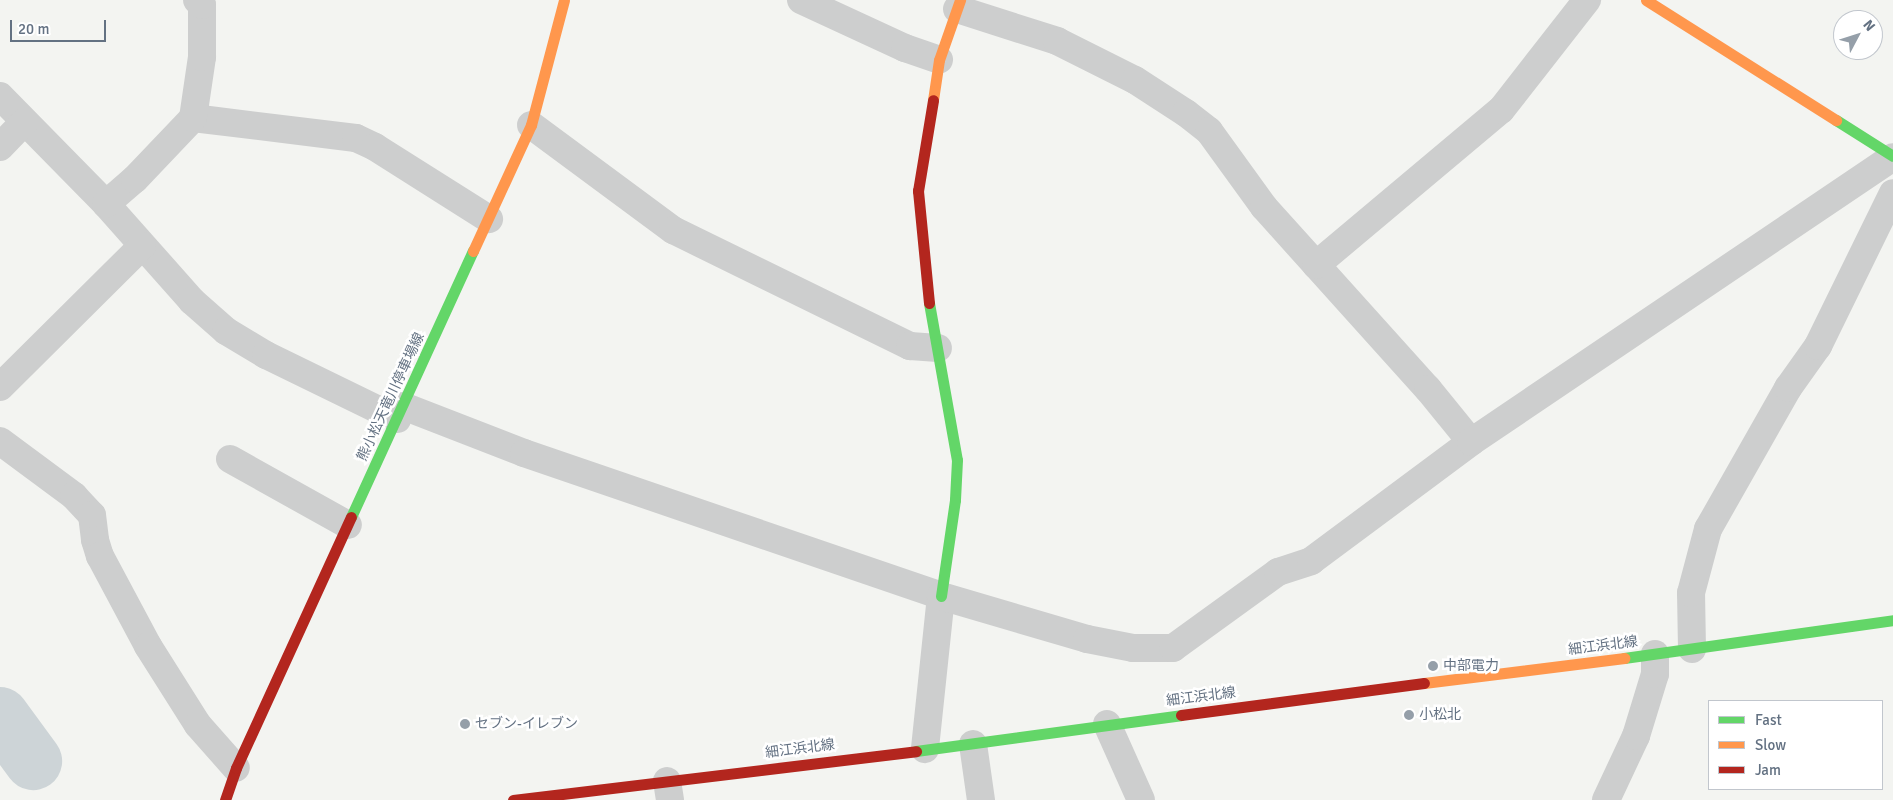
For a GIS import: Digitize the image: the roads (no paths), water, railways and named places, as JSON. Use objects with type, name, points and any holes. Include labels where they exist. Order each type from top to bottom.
[{"type":"main road","name":"熊小松天竜川停車場線","points":[[225,800],[236,768],[531,124],[564,0]]},
{"type":"main road","points":[[1646,0],[1893,157]]},
{"type":"main road","points":[[941,596],[955,500],[957,460],[927,289],[918,191],[939,60],[958,4]]},
{"type":"main road","name":"細江浜北線","points":[[513,800],[668,790],[925,749],[1655,654],[1893,620]]},
{"type":"street","points":[[106,204],[135,179],[193,118],[202,57],[202,5],[197,0]]},
{"type":"street","points":[[801,0],[904,48],[939,60]]},
{"type":"street","points":[[1316,265],[1501,110],[1587,0]]},
{"type":"street","points":[[958,4],[1057,41],[1135,80],[1186,113],[1209,131],[1264,207],[1428,389],[1471,442]]},
{"type":"street","points":[[0,96],[106,204],[192,301],[226,331],[266,355],[400,413],[524,453],[941,596],[1087,639],[1133,648],[1173,648],[1278,572],[1310,562],[1471,442],[1893,157]]},
{"type":"street","points":[[193,118],[356,138],[376,147],[489,219]]},
{"type":"street","points":[[0,147],[24,122]]},
{"type":"street","points":[[531,124],[673,230],[910,346],[938,348]]},
{"type":"street","points":[[1692,649],[1691,593],[1708,529],[1788,388],[1818,346],[1893,193]]},
{"type":"street","points":[[0,387],[142,246]]},
{"type":"street","points":[[0,441],[74,496],[92,515],[95,540],[100,556],[148,646],[198,725],[236,768]]},
{"type":"street","points":[[230,459],[348,525]]},
{"type":"street","points":[[925,749],[941,596]]},
{"type":"street","points":[[1606,800],[1636,736],[1655,674],[1655,654]]},
{"type":"street","points":[[1107,724],[1141,800]]},
{"type":"street","points":[[973,744],[981,800]]},
{"type":"waterway","points":[[0,716],[33,761]]},
{"type":"place","name":"中部電力","points":[[1433,666]]},
{"type":"place","name":"小松北","points":[[1409,715]]},
{"type":"place","name":"セブン-イレブン","points":[[465,724]]}]
